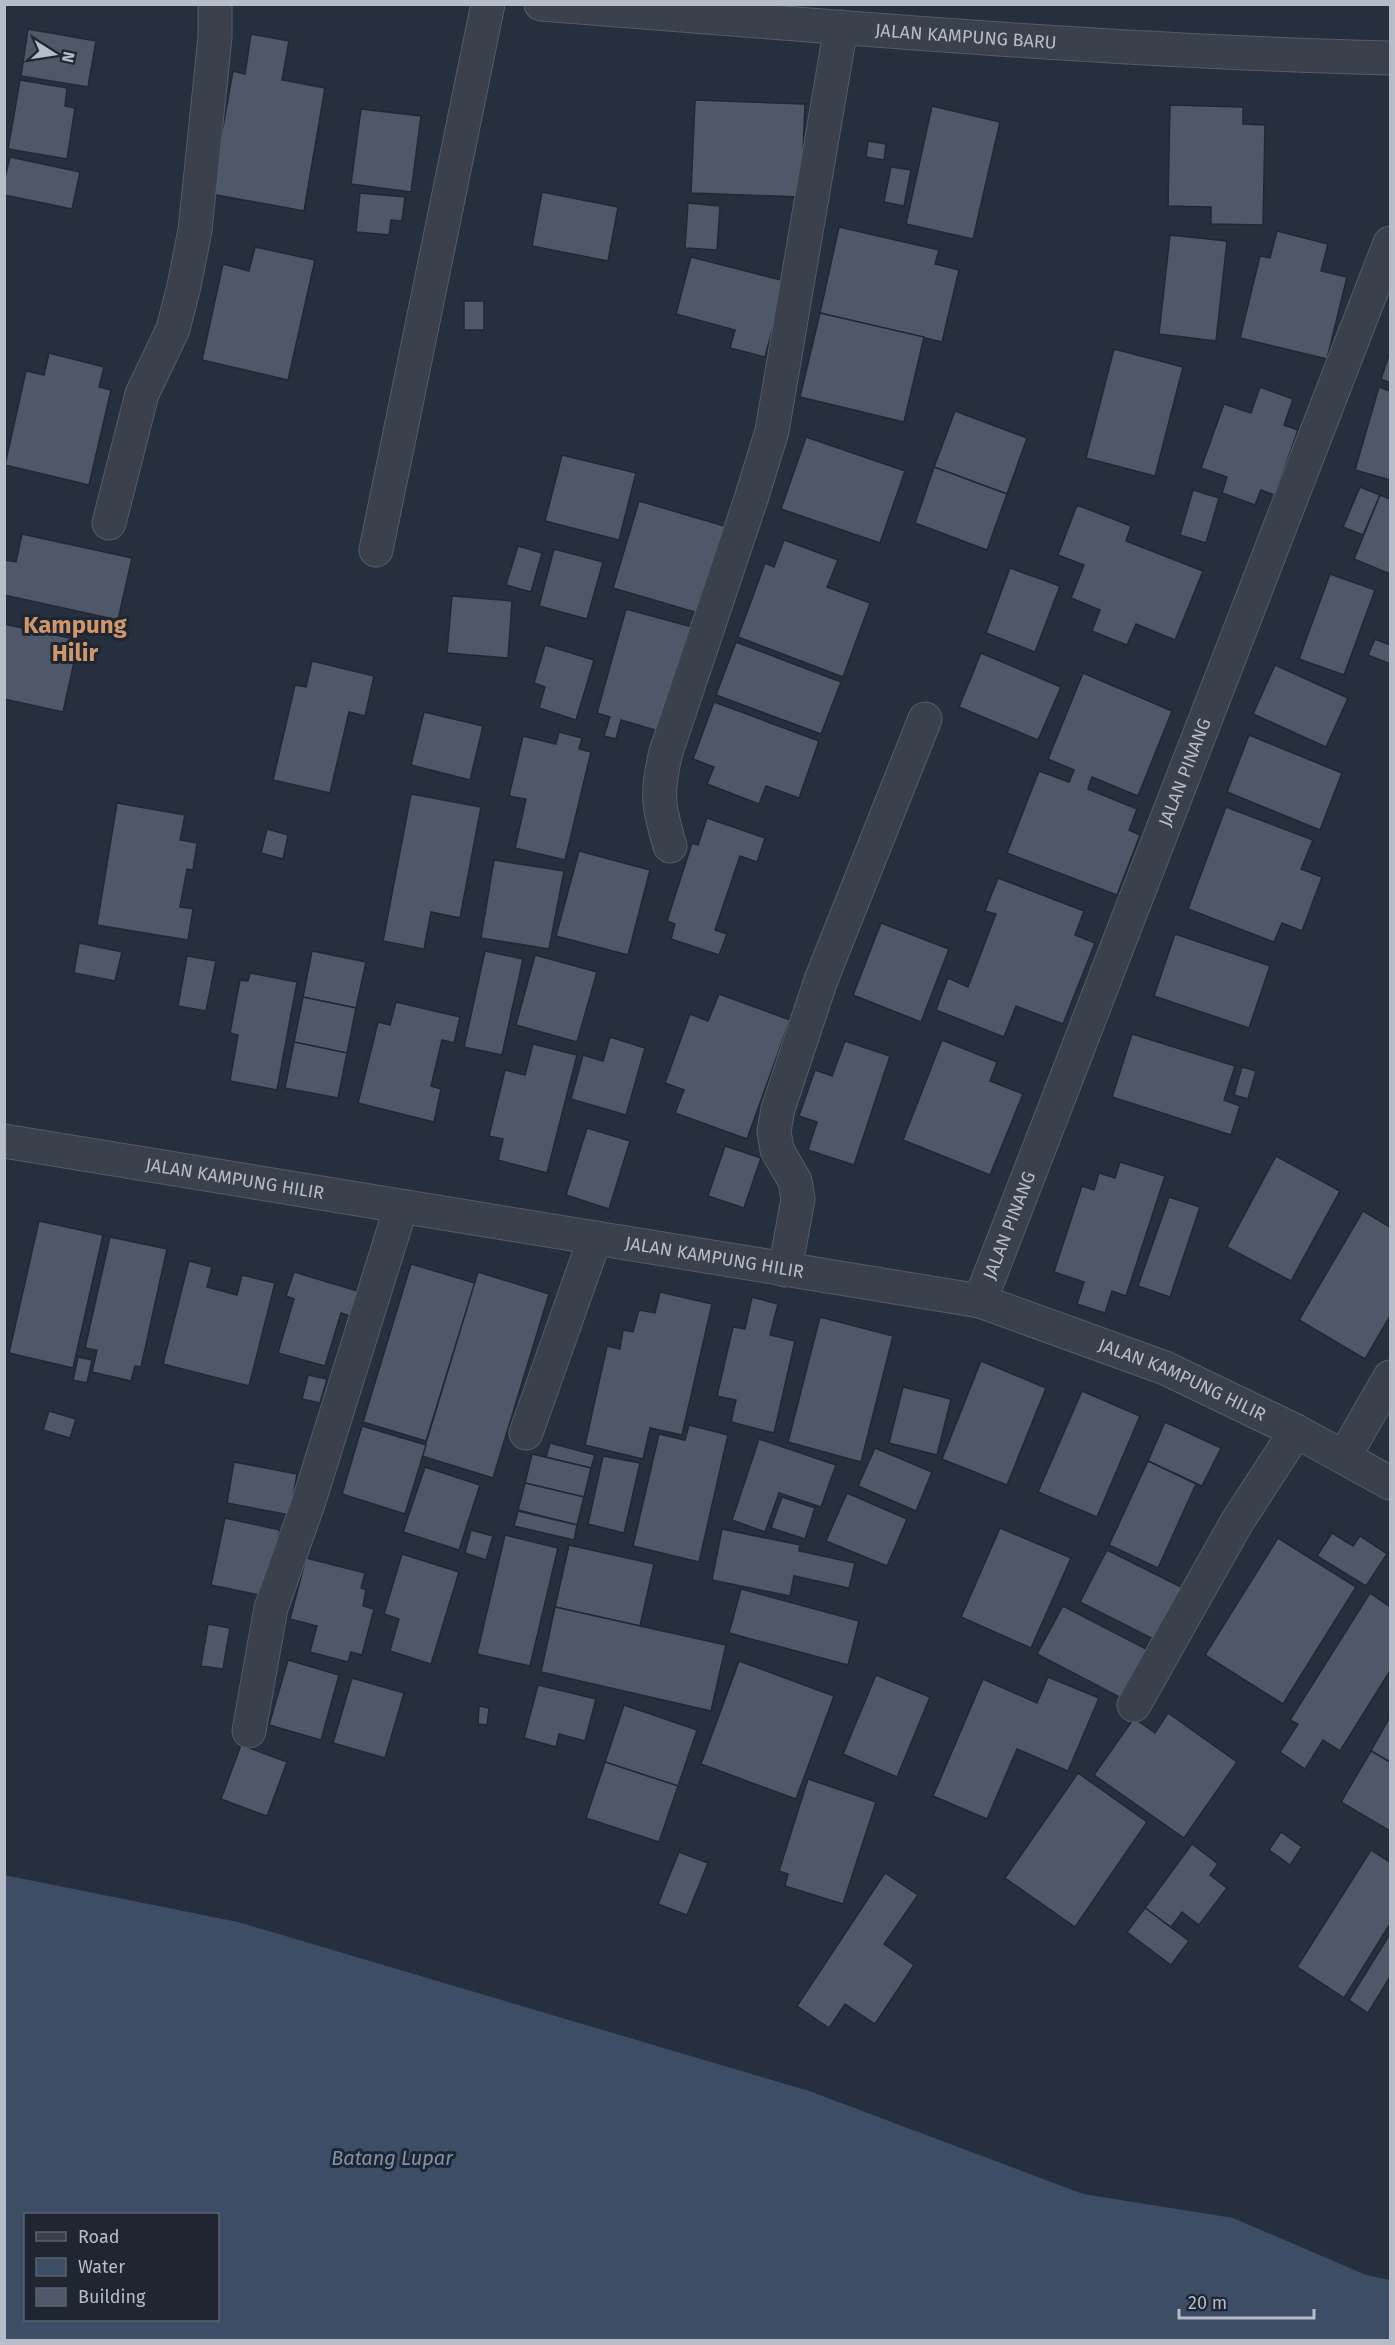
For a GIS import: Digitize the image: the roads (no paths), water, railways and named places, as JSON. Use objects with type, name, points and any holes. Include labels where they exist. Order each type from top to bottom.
[{"type":"street","points":[[109,523],[142,394],[173,329],[184,286],[195,230],[215,37],[215,4]]},
{"type":"street","points":[[376,550],[488,4]]},
{"type":"street","name":"JALAN KAMPUNG BARU","points":[[541,4],[1234,54],[1390,58]]},
{"type":"street","points":[[670,846],[659,810],[659,780],[666,752],[772,431],[840,27]]},
{"type":"street","name":"JALAN PINANG","points":[[980,1301],[1390,243]]},
{"type":"street","points":[[785,1270],[798,1199],[795,1181],[777,1150],[774,1131],[778,1109],[821,980],[925,719]]},
{"type":"street","name":"JALAN KAMPUNG HILIR","points":[[4,1141],[980,1301],[1165,1368],[1296,1431],[1390,1483]]},
{"type":"street","points":[[249,1731],[271,1608],[308,1504],[401,1207]]},
{"type":"street","points":[[526,1433],[595,1238]]},
{"type":"street","points":[[1344,1457],[1390,1377]]},
{"type":"street","points":[[1134,1705],[1237,1522],[1296,1431]]},
{"type":"water","name":"Batang Lupar","points":[[4,1875],[238,1922],[809,2091],[1083,2194],[1233,2218],[1366,2275],[1390,2280],[1390,2340],[5,2340]]},
{"type":"district","name":"Kampung Hilir","points":[[75,639]]}]
